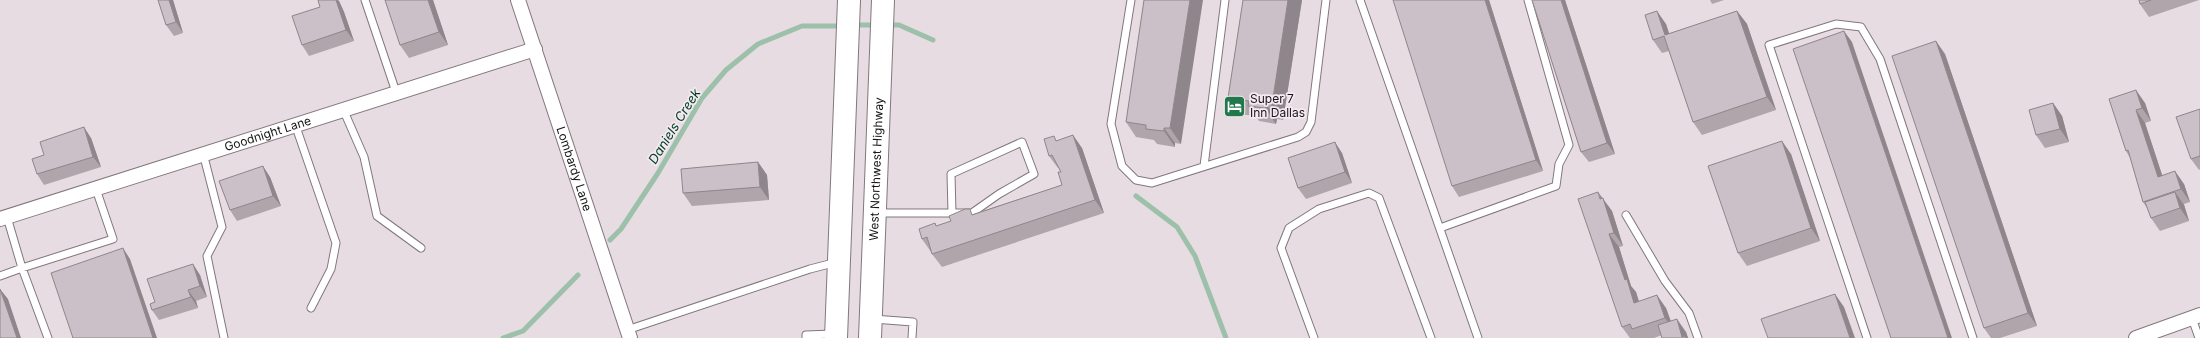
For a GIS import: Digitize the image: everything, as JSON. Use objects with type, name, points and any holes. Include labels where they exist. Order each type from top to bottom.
[{"type":"main road","points":[[849,0],[837,330],[870,328]]},
{"type":"main road","name":"West Northwest Highway","points":[[870,328],[883,0]]},
{"type":"street","name":"Lombardy Lane","points":[[518,0],[628,334]]},
{"type":"street","name":"Goodnight Lane","points":[[3,218],[203,153],[535,49]]},
{"type":"street","points":[[2136,338],[2196,317]]},
{"type":"lane","points":[[365,0],[396,92]]},
{"type":"lane","points":[[1131,0],[1111,124],[1122,166],[1136,180],[1152,183],[1298,137],[1306,132],[1311,122],[1326,0]]},
{"type":"lane","points":[[1204,166],[1225,0]]},
{"type":"lane","points":[[1360,0],[1478,338]]},
{"type":"lane","points":[[1440,228],[1556,186],[1559,164],[1569,145],[1528,0]]},
{"type":"lane","points":[[1868,338],[1769,45],[1836,24],[1860,28],[1880,59],[1973,338]]},
{"type":"lane","points":[[343,109],[364,157],[377,216],[420,248]]},
{"type":"lane","points":[[295,124],[336,243],[331,269],[311,308]]},
{"type":"lane","points":[[875,213],[952,213],[972,213],[998,194],[1034,174],[1022,142],[951,174],[952,213]]},
{"type":"lane","points":[[203,153],[222,227],[207,256],[224,338]]},
{"type":"lane","points":[[0,276],[112,238],[96,189]]},
{"type":"lane","points":[[1314,338],[1281,248],[1289,228],[1319,209],[1369,193],[1379,198],[1431,338]]},
{"type":"lane","points":[[1626,214],[1665,281],[1689,314],[1698,338]]},
{"type":"lane","points":[[3,218],[48,338]]},
{"type":"lane","points":[[628,334],[810,268],[839,262]]},
{"type":"lane","points":[[2196,317],[2199,338]]},
{"type":"lane","points":[[870,328],[913,322],[912,338]]},
{"type":"lane","points":[[806,338],[806,335],[837,330]]},
{"type":"building","points":[[158,0],[169,0],[176,22],[166,25]]},
{"type":"building","points":[[318,0],[336,0],[346,30],[302,45],[292,16],[320,7]]},
{"type":"building","points":[[385,0],[428,0],[439,32],[400,45]]},
{"type":"building","points":[[1144,0],[1190,0],[1170,128],[1164,128],[1164,131],[1146,129],[1146,125],[1126,122]]},
{"type":"building","points":[[1243,0],[1288,0],[1272,105],[1266,104],[1265,108],[1248,106],[1249,101],[1228,98]]},
{"type":"building","points":[[1393,0],[1485,0],[1536,160],[1452,186]]},
{"type":"building","points":[[1532,0],[1561,0],[1607,143],[1581,152]]},
{"type":"building","points":[[2139,0],[2151,0],[2140,4]]},
{"type":"building","points":[[1657,11],[1665,35],[1737,11],[1767,97],[1693,122],[1664,36],[1653,40],[1645,15]]},
{"type":"building","points":[[1844,31],[1948,338],[1891,338],[1793,49]]},
{"type":"building","points":[[1936,41],[2028,313],[1984,328],[1892,56]]},
{"type":"building","points":[[2136,90],[2142,108],[2136,110],[2158,177],[2175,171],[2181,189],[2143,202],[2128,150],[2126,151],[2109,99]]},
{"type":"building","points":[[2053,103],[2060,129],[2036,135],[2029,110]]},
{"type":"building","points":[[2200,109],[2200,156],[2191,159],[2176,117]]},
{"type":"building","points":[[84,127],[93,157],[37,174],[32,159],[44,155],[40,142]]},
{"type":"building","points":[[1073,135],[1095,200],[932,254],[927,237],[922,239],[919,229],[935,223],[936,226],[951,221],[949,216],[965,209],[970,209],[972,215],[1062,185],[1058,172],[1061,172],[1052,155],[1049,156],[1044,139],[1054,136],[1056,141]]},
{"type":"building","points":[[1782,141],[1811,228],[1738,253],[1708,166]]},
{"type":"building","points":[[1335,142],[1345,172],[1298,188],[1288,158]]},
{"type":"building","points":[[758,162],[760,187],[683,193],[681,169]]},
{"type":"building","points":[[263,166],[273,196],[230,210],[219,181]]},
{"type":"building","points":[[1598,192],[1600,199],[1603,198],[1614,233],[1609,234],[1625,280],[1627,279],[1634,303],[1657,295],[1665,318],[1632,329],[1630,324],[1622,327],[1578,199]]},
{"type":"building","points":[[2175,192],[2180,208],[2151,218],[2145,202]]},
{"type":"building","points":[[123,248],[153,338],[73,338],[51,273]]},
{"type":"building","points":[[193,264],[200,286],[188,290],[191,297],[152,310],[150,304],[155,302],[147,279]]},
{"type":"building","points":[[0,289],[17,338],[0,338]]},
{"type":"building","points":[[1835,294],[1850,338],[1768,338],[1761,319]]},
{"type":"building","points":[[1677,319],[1682,337],[1685,336],[1686,338],[1662,338],[1658,325]]},
{"type":"waterway","name":"Daniels Creek","points":[[852,25],[876,25]]},
{"type":"waterway","name":"Daniels Creek","points":[[886,25],[899,25],[933,40]]},
{"type":"waterway","name":"Daniels Creek","points":[[610,240],[621,229],[658,173],[702,98],[726,70],[758,44],[802,26],[842,26]]},
{"type":"waterway","name":"Daniels Creek","points":[[1136,196],[1177,227],[1195,256],[1226,338]]},
{"type":"waterway","name":"Daniels Creek","points":[[503,338],[523,331],[578,275]]},
{"type":"place","name":"Super 7 Inn Dallas","points":[[1234,106]]}]
